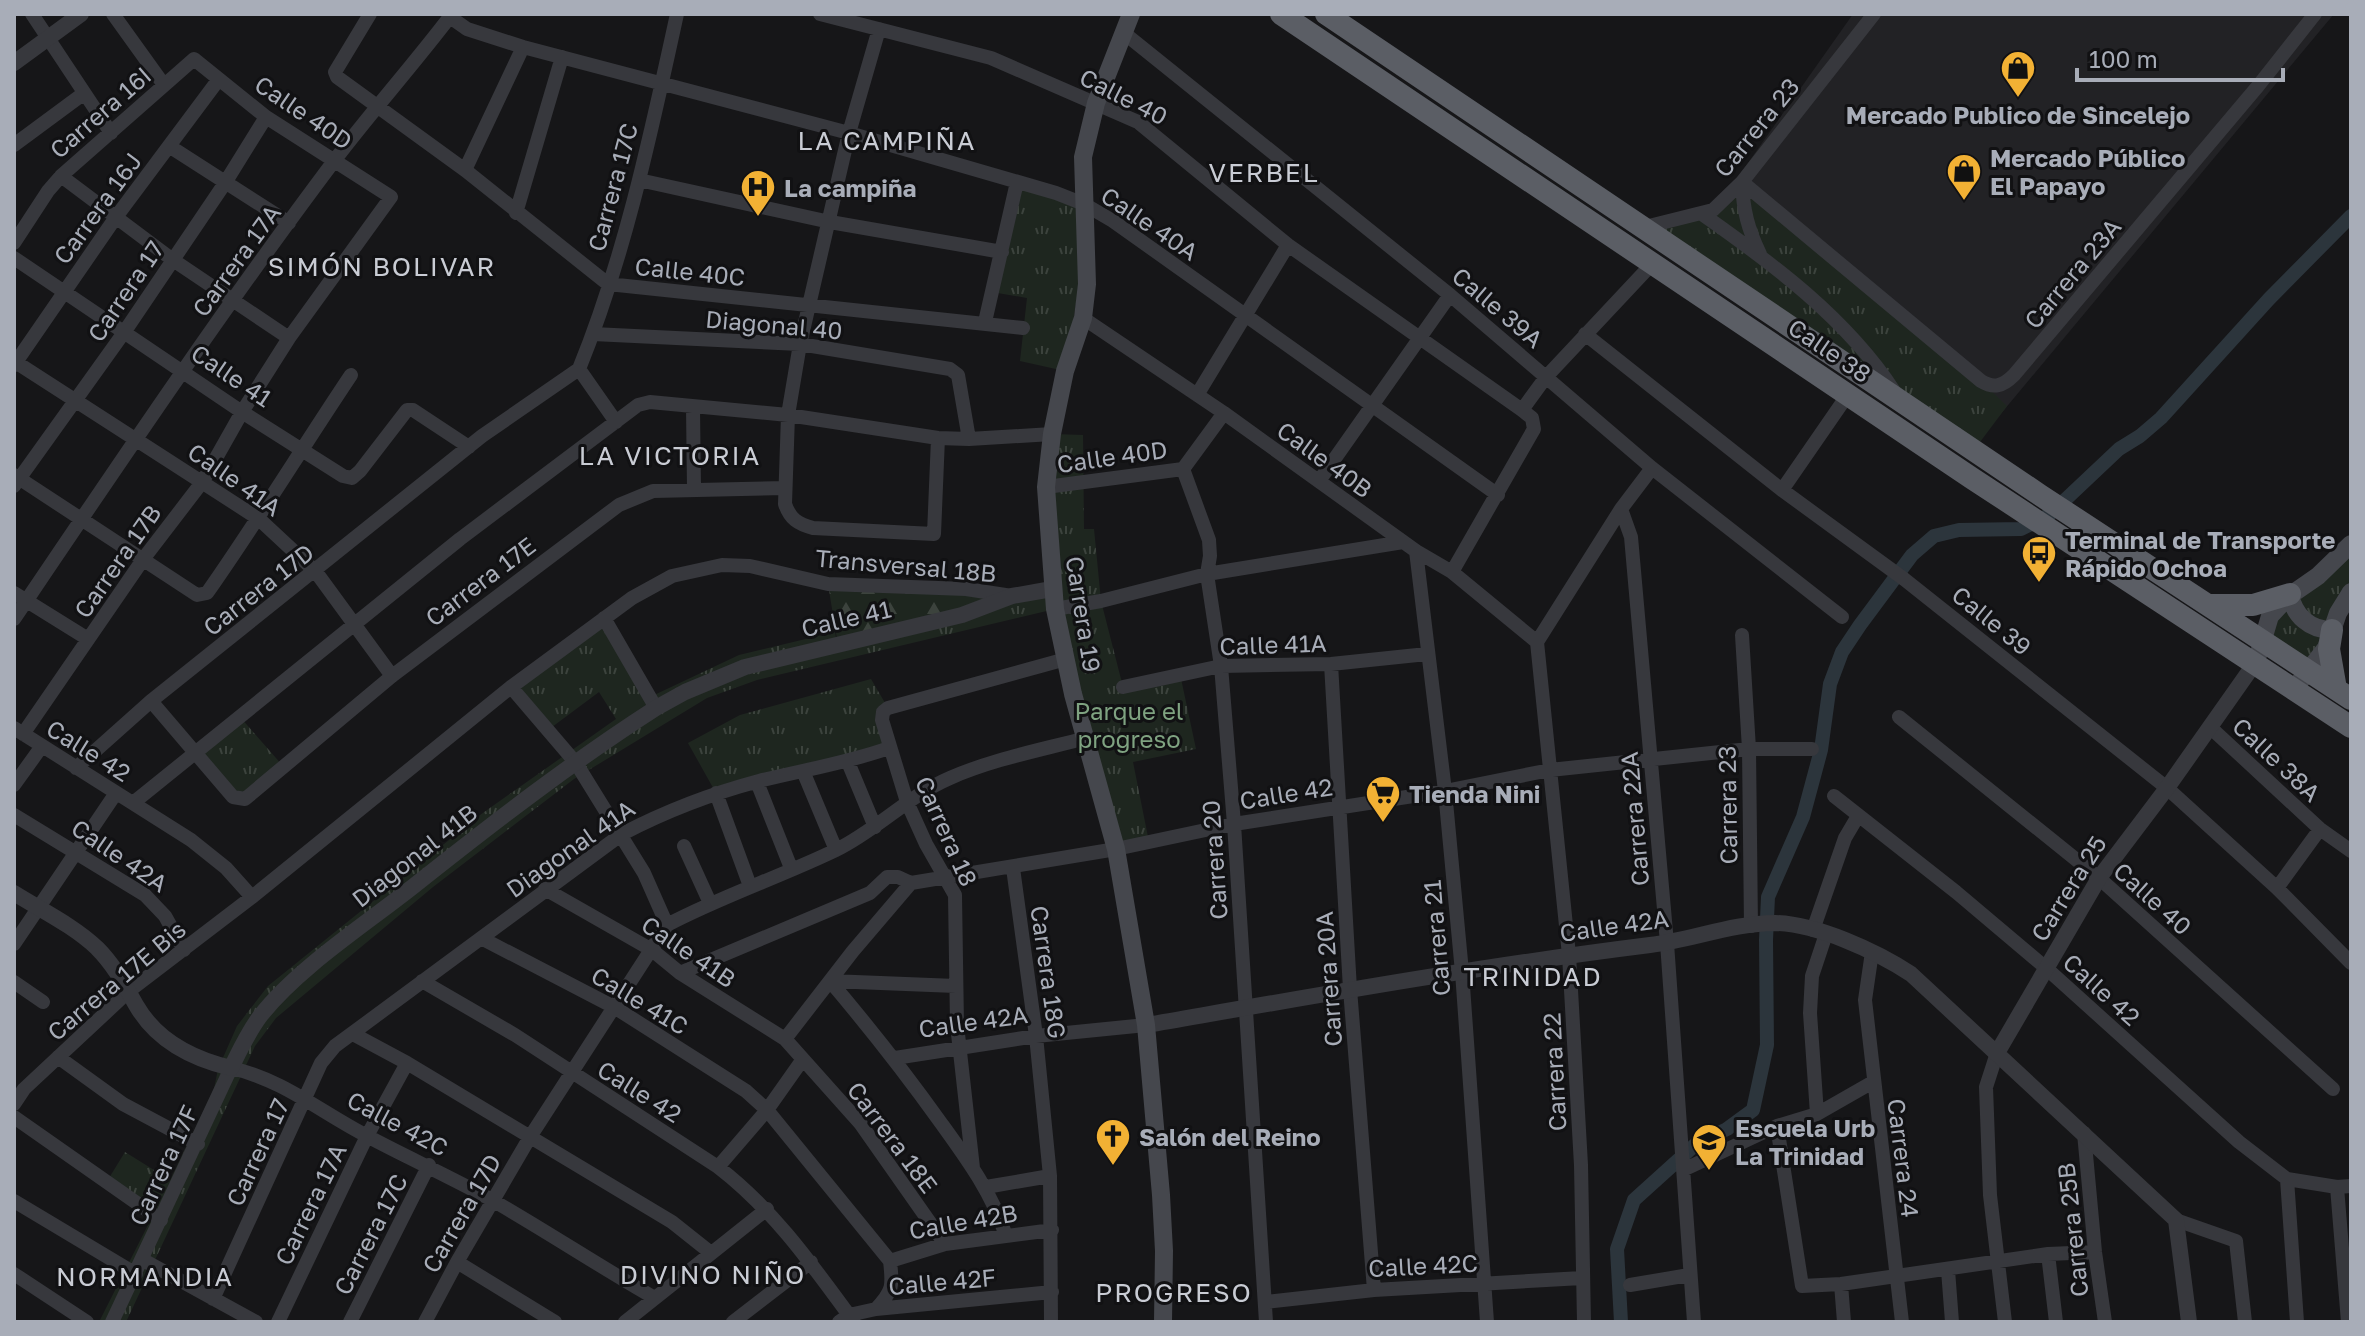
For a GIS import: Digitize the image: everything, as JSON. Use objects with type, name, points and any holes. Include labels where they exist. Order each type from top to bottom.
[{"type":"highway","name":"Calle 38","points":[[1281,14],[1973,479],[2035,505]]},
{"type":"highway","name":"Calle 38","points":[[1326,14],[1898,398],[2035,505],[2255,663],[2351,727]]},
{"type":"highway","name":"Calle 38","points":[[2062,523],[2209,605],[2344,694]]},
{"type":"highway","points":[[2209,605],[2253,605],[2290,594]]},
{"type":"highway","points":[[2332,630],[2329,649],[2344,694]]},
{"type":"main road","name":"Carrera 19","points":[[1131,14],[1096,103],[1083,157],[1088,260],[1083,318],[1065,371],[1052,434],[1046,487],[1055,609],[1116,849],[1146,1025],[1161,1195],[1163,1322]]},
{"type":"main road","name":"Carrera 25","points":[[2255,663],[2270,616],[2290,594],[2318,576],[2351,544]]},
{"type":"main road","points":[[2294,689],[2326,648],[2338,613],[2351,592]]},
{"type":"main road","points":[[2290,594],[2296,612],[2305,621],[2317,628],[2332,630]]},
{"type":"street","points":[[32,14],[111,133]]},
{"type":"street","points":[[14,63],[81,14]]},
{"type":"street","points":[[113,14],[164,85]]},
{"type":"street","name":"Calle 40C","points":[[370,14],[335,72],[337,77],[465,170],[608,284],[1023,328]]},
{"type":"street","name":"Carrera 17C","points":[[579,369],[593,334],[639,180],[677,14]]},
{"type":"street","name":"Calle 40","points":[[820,14],[991,58],[1138,122],[1288,245],[1522,410]]},
{"type":"street","name":"Carrera 23","points":[[1645,227],[1702,214],[1720,204],[1742,182],[1874,14]]},
{"type":"street","name":"Carrera 23A","points":[[1742,182],[1981,381],[1998,386],[2014,375],[2239,109],[2315,14]]},
{"type":"street","name":"Calle 40A","points":[[451,15],[467,29],[523,47],[849,133],[1056,193],[1084,204],[1113,221],[1498,495]]},
{"type":"street","name":"Carrera 17A","points":[[14,619],[20,597],[82,518],[289,223],[335,160],[451,15]]},
{"type":"street","points":[[879,29],[849,133],[800,344],[788,415],[785,504],[790,517],[813,528],[934,534],[938,438]]},
{"type":"street","name":"Calle 39A","points":[[1124,33],[1450,295],[1652,468],[1842,617]]},
{"type":"street","points":[[465,170],[523,47]]},
{"type":"street","points":[[516,213],[562,57]]},
{"type":"street","name":"Carrera 16I","points":[[14,243],[61,176],[194,59]]},
{"type":"street","name":"Calle 40D","points":[[194,59],[266,117],[391,197]]},
{"type":"street","name":"Carrera 16J","points":[[15,363],[116,217],[219,79]]},
{"type":"street","points":[[14,145],[83,94]]},
{"type":"street","name":"Carrera 17","points":[[16,479],[125,331],[266,117]]},
{"type":"street","points":[[169,146],[289,223]]},
{"type":"street","points":[[61,176],[173,260],[289,338]]},
{"type":"street","points":[[639,180],[830,222],[1002,252]]},
{"type":"street","points":[[985,322],[1017,182]]},
{"type":"street","points":[[1742,182],[1747,226],[1761,255]]},
{"type":"street","name":"Carrera 17B","points":[[19,731],[203,481],[289,338],[391,197]]},
{"type":"street","points":[[1702,214],[1761,255],[1843,329],[1875,363],[1898,398]]},
{"type":"street","points":[[1197,395],[1288,245]]},
{"type":"street","name":"Calle 41","points":[[14,258],[242,412],[343,476],[352,478],[360,471],[407,410],[413,410],[469,447]]},
{"type":"street","points":[[1452,572],[1534,429],[1532,418],[1522,410],[1546,377],[1652,264]]},
{"type":"street","points":[[1319,481],[1450,295]]},
{"type":"street","name":"Calle 40B","points":[[1083,318],[1224,413],[1416,551],[1452,572],[1537,642]]},
{"type":"street","name":"Diagonal 40","points":[[593,334],[800,344],[950,369],[958,375],[969,439]]},
{"type":"street","name":"Calle 39","points":[[1585,334],[1782,490],[1892,569],[2167,788],[2277,888],[2351,963]]},
{"type":"street","name":"Calle 41A","points":[[15,363],[259,519],[316,572],[392,676]]},
{"type":"street","points":[[579,369],[616,422]]},
{"type":"street","name":"Carrera 17D","points":[[76,768],[151,701],[469,447],[579,369]]},
{"type":"street","points":[[16,479],[82,518],[197,595],[202,595],[207,593],[259,519],[351,375]]},
{"type":"street","points":[[1782,490],[1849,393]]},
{"type":"street","name":"Carrera 17E","points":[[133,803],[460,539],[638,405],[650,402],[788,415],[938,438],[1052,434]]},
{"type":"street","points":[[693,408],[694,489]]},
{"type":"street","points":[[1183,469],[1224,413]]},
{"type":"street","points":[[1537,642],[1621,509],[1652,468]]},
{"type":"street","name":"Calle 40D","points":[[1046,487],[1183,469]]},
{"type":"street","name":"Carrera 20","points":[[1183,469],[1209,540],[1207,574],[1221,666],[1234,824],[1266,1322]]},
{"type":"street","name":"Carrera 17E","points":[[194,753],[239,800],[245,799],[392,676],[619,505],[653,491],[785,488]]},
{"type":"street","name":"Carrera 22A","points":[[1621,509],[1631,537],[1651,759],[1694,1322]]},
{"type":"street","points":[[1055,609],[1101,601],[1207,574],[1403,542]]},
{"type":"street","name":"Carrera 21","points":[[1416,551],[1445,791],[1462,972],[1487,1322]]},
{"type":"street","name":"Transversal 18B","points":[[604,618],[672,576],[722,565],[750,566],[828,584],[966,589],[1012,596]]},
{"type":"street","name":"Calle 41","points":[[656,708],[745,667],[962,615],[1012,596],[1052,589]]},
{"type":"street","points":[[20,597],[88,639]]},
{"type":"street","points":[[252,897],[511,687],[604,618],[656,708]]},
{"type":"street","name":"Carrera 23","points":[[1742,635],[1756,925]]},
{"type":"street","name":"Carrera 22","points":[[1537,642],[1569,955],[1581,1165],[1584,1322]]},
{"type":"street","name":"Calle 41A","points":[[1123,687],[1221,666],[1331,664],[1427,654]]},
{"type":"street","name":"Carrera 18","points":[[973,1168],[960,1049],[955,895],[907,802],[889,748],[883,712],[888,708],[1066,659]]},
{"type":"street","name":"Carrera 25","points":[[2005,1322],[1990,1195],[1986,1087],[1997,1053],[2099,878],[2211,728],[2255,663]]},
{"type":"street","name":"Carrera 20A","points":[[1331,664],[1350,989],[1374,1290]]},
{"type":"street","points":[[511,687],[576,763],[644,873],[667,925],[710,903],[836,850],[875,827],[907,802],[963,773],[1086,738]]},
{"type":"street","points":[[151,701],[194,753]]},
{"type":"street","name":"Diagonal 41B","points":[[231,1068],[245,1038],[276,999],[319,961],[481,833],[656,708]]},
{"type":"street","name":"Calle 40","points":[[1899,717],[2099,878],[2333,1089]]},
{"type":"street","name":"Calle 38A","points":[[2211,728],[2320,829],[2351,851]]},
{"type":"street","name":"Calle 42","points":[[19,731],[191,840],[226,868],[252,897]]},
{"type":"street","points":[[14,785],[42,746]]},
{"type":"street","name":"Diagonal 41A","points":[[353,1034],[622,834],[669,809],[716,793],[848,762],[889,748]]},
{"type":"street","name":"Calle 42","points":[[680,973],[870,893],[887,877],[898,877],[911,883],[1013,868],[1234,824],[1445,791],[1550,770],[1749,749],[1812,749]]},
{"type":"street","points":[[848,762],[875,827]]},
{"type":"street","points":[[803,771],[836,850]]},
{"type":"street","points":[[757,782],[791,868]]},
{"type":"street","points":[[14,944],[116,793]]},
{"type":"street","points":[[716,793],[750,886]]},
{"type":"street","name":"Calle 42","points":[[1834,796],[2046,968],[2239,1142],[2287,1179],[2344,1186]]},
{"type":"street","name":"Calle 42A","points":[[14,815],[156,905],[184,950]]},
{"type":"street","points":[[1817,1114],[1810,1013],[1812,976],[1819,932],[1845,838],[1858,816]]},
{"type":"street","points":[[2277,888],[2320,829]]},
{"type":"street","points":[[684,846],[710,903]]},
{"type":"street","name":"Carrera 18G","points":[[1013,868],[1036,1036],[1050,1176],[1051,1322]]},
{"type":"street","points":[[785,1039],[911,883]]},
{"type":"street","name":"Calle 41B","points":[[545,889],[652,950],[680,973],[785,1039],[803,1059]]},
{"type":"street","points":[[14,893],[94,945],[129,991]]},
{"type":"street","name":"Carrera 17E Bis","points":[[14,1104],[19,1085],[58,1057],[129,991],[252,897]]},
{"type":"street","name":"Calle 42A","points":[[895,1058],[1036,1036],[1146,1025],[1350,989],[1667,943],[1756,925],[1784,924],[1819,932],[1872,952],[1911,974],[2176,1220],[2236,1241],[2245,1322]]},
{"type":"street","name":"Carrera 17D","points":[[425,1322],[530,1137],[667,925]]},
{"type":"street","name":"Calle 41C","points":[[483,939],[614,1007],[746,1091],[767,1110],[823,1175],[890,1261]]},
{"type":"street","name":"Carrera 24","points":[[1872,952],[1865,1000],[1902,1322]]},
{"type":"street","name":"Calle 42","points":[[422,981],[468,1005],[718,1167]]},
{"type":"street","points":[[830,981],[956,986]]},
{"type":"street","name":"Carrera 18E","points":[[830,981],[895,1058],[973,1168],[986,1187],[1006,1236]]},
{"type":"street","points":[[14,982],[43,1002]]},
{"type":"street","name":"Calle 42C","points":[[129,991],[143,1016],[171,1043],[196,1057],[251,1073],[305,1099],[367,1136],[429,1165],[494,1201],[653,1297]]},
{"type":"street","points":[[353,1034],[407,1063],[672,1222],[711,1253]]},
{"type":"street","name":"Carrera 17","points":[[213,1299],[321,1063],[335,1046],[353,1034]]},
{"type":"street","points":[[58,1057],[123,1104],[198,1144]]},
{"type":"street","points":[[803,1059],[767,1110],[718,1167],[767,1209],[811,1262],[847,1320]]},
{"type":"street","name":"Carrera 18E","points":[[803,1059],[860,1123],[945,1244]]},
{"type":"street","name":"Carrera 17A","points":[[278,1322],[367,1136],[407,1063]]},
{"type":"street","name":"Carrera 17F","points":[[112,1322],[231,1068]]},
{"type":"street","points":[[1682,1168],[1777,1126],[1817,1114],[1873,1082]]},
{"type":"street","points":[[14,1117],[161,1220]]},
{"type":"street","points":[[1777,1126],[1800,1282],[1806,1287],[2048,1254],[2095,1252]]},
{"type":"street","name":"Carrera 25B","points":[[2084,1133],[2105,1322]]},
{"type":"street","name":"Carrera 17C","points":[[350,1322],[429,1165]]},
{"type":"street","points":[[986,1187],[1050,1176]]},
{"type":"street","points":[[2287,1179],[2297,1322]]},
{"type":"street","points":[[2344,1186],[2348,1322]]},
{"type":"street","points":[[14,1201],[136,1274]]},
{"type":"street","points":[[625,1322],[767,1209]]},
{"type":"street","points":[[2176,1220],[2189,1322]]},
{"type":"street","name":"Calle 42B","points":[[876,1309],[888,1296],[893,1284],[890,1261],[945,1244],[1052,1230]]},
{"type":"street","points":[[2048,1254],[2056,1322]]},
{"type":"street","points":[[143,1260],[256,1322]]},
{"type":"street","points":[[457,1262],[555,1322]]},
{"type":"street","points":[[733,1322],[811,1262]]},
{"type":"street","points":[[1948,1270],[1952,1322]]},
{"type":"street","points":[[14,1274],[87,1322]]},
{"type":"street","points":[[1630,1285],[1689,1275]]},
{"type":"street","name":"Calle 42C","points":[[1266,1302],[1374,1290],[1582,1278]]},
{"type":"street","points":[[1841,1284],[1844,1322]]},
{"type":"street","name":"Calle 42F","points":[[847,1320],[876,1309],[1052,1292]]},
{"type":"shaded area","name":"Mercado Público El Papayo","points":[[1853,14],[2334,14],[1999,416],[1731,187]]},
{"type":"green space","points":[[1017,182],[1084,204],[1087,236],[1065,371],[1020,361],[1027,298],[992,292]]},
{"type":"green space","points":[[1742,182],[2007,406],[1974,450],[1645,227],[1702,214]]},
{"type":"green space","name":"Parque el progreso","points":[[1052,434],[1083,435],[1084,529],[1094,529],[1101,601],[1123,687],[1180,674],[1196,749],[1133,762],[1149,842],[1116,849],[1055,609],[757,680],[707,698],[574,779],[433,887],[276,1018],[255,1046],[126,1322],[99,1322],[153,1215],[106,1183],[125,1152],[170,1180],[214,1089],[218,1069],[237,1026],[268,986],[480,815],[616,719],[599,692],[548,730],[511,687],[604,618],[650,697],[739,655],[835,632],[837,644],[1052,589]]},
{"type":"green space","points":[[2351,544],[2351,592],[2307,670],[2256,636]]},
{"type":"green space","points":[[828,584],[1012,596],[838,645]]},
{"type":"green space","points":[[871,679],[888,708],[889,748],[716,793],[688,743],[740,715]]},
{"type":"green space","points":[[240,717],[283,766],[245,799],[194,753]]},
{"type":"waterway","points":[[1621,1322],[1617,1249],[1634,1200],[1696,1144],[1727,1129],[1753,1110],[1767,1045],[1768,897],[1803,817],[1821,750],[1830,684],[1842,652],[1912,555],[1934,536],[1959,530],[2021,529],[2049,515],[2119,449],[2161,418],[2269,299],[2351,216]]},
{"type":"place","name":"Mercado Publico de Sincelejo","points":[[2018,99]]},
{"type":"place","name":"Mercado Público El Papayo","points":[[1964,202]]},
{"type":"place","name":"La campiña","points":[[758,218]]},
{"type":"place","name":"Terminal de Transporte Rápido Ochoa","points":[[2039,584]]},
{"type":"place","name":"Tienda Nini","points":[[1383,824]]},
{"type":"place","name":"Salón del Reino","points":[[1113,1167]]},
{"type":"place","name":"Escuela Urb La Trinidad","points":[[1709,1172]]},
{"type":"district","name":"LA CAMPIÑA","points":[[887,140]]},
{"type":"district","name":"VERBEL","points":[[1264,172]]},
{"type":"district","name":"SIMÓN BOLIVAR","points":[[382,266]]},
{"type":"district","name":"LA VICTORIA","points":[[670,455]]},
{"type":"district","name":"TRINIDAD","points":[[1533,976]]},
{"type":"district","name":"DIVINO NIÑO","points":[[713,1274]]},
{"type":"district","name":"NORMANDIA","points":[[145,1276]]},
{"type":"district","name":"PROGRESO","points":[[1174,1292]]}]
